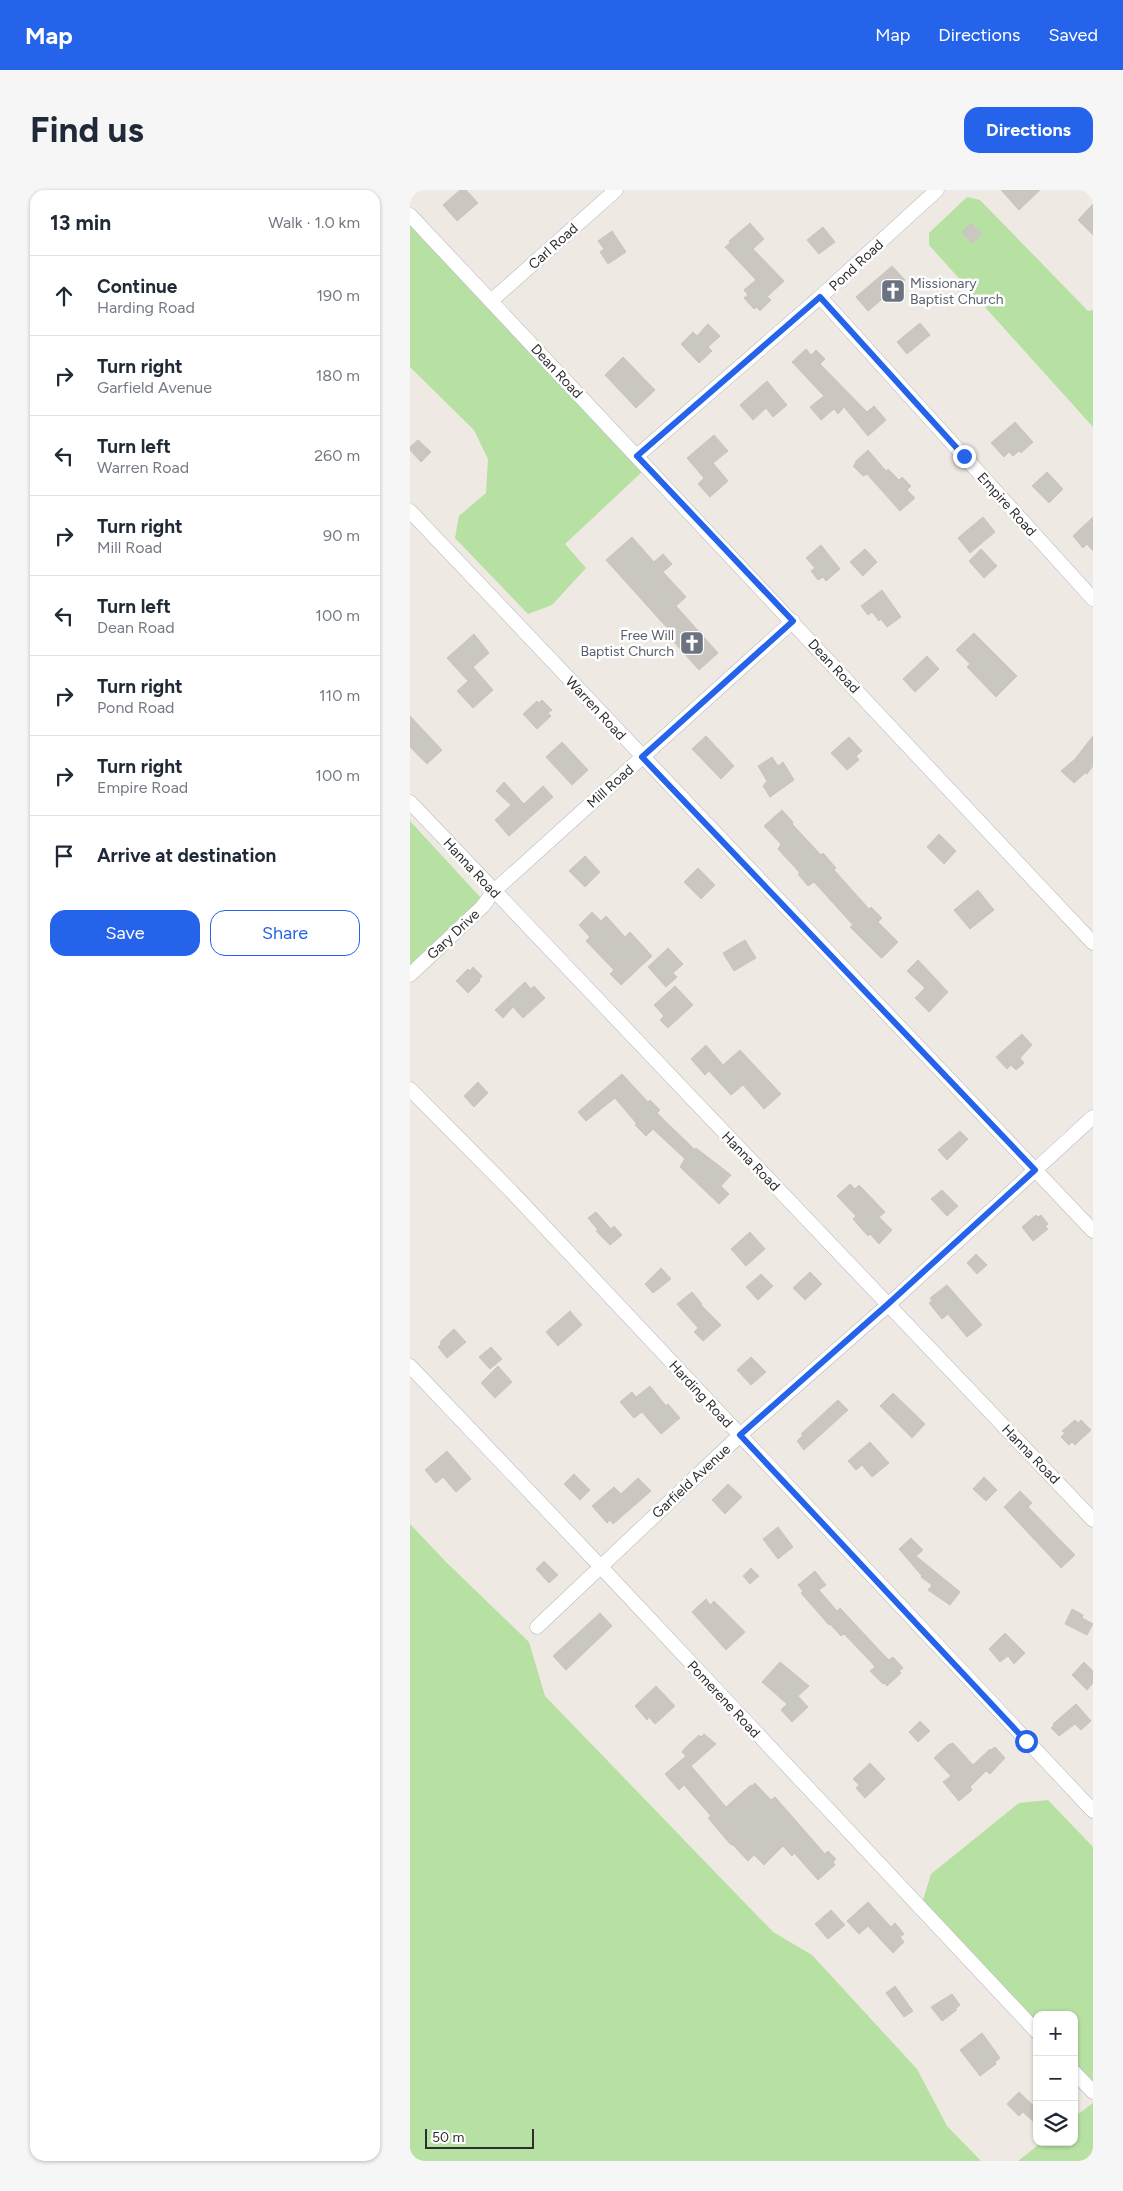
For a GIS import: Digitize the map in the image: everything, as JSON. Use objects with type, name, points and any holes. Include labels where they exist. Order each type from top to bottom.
[{"type":"street","name":"Carl Road","points":[[491,301],[616,190]]},
{"type":"street","name":"Pond Road","points":[[637,456],[820,297],[937,190]]},
{"type":"street","name":"Dean Road","points":[[410,215],[793,621],[1093,944]]},
{"type":"street","name":"Empire Road","points":[[820,297],[1093,599]]},
{"type":"street","name":"Warren Road","points":[[410,511],[1093,1231]]},
{"type":"street","name":"Mill Road","points":[[494,891],[793,621]]},
{"type":"street","name":"Hanna Road","points":[[410,802],[1093,1520]]},
{"type":"street","name":"Gary Drive","points":[[410,975],[482,907],[494,891]]},
{"type":"street","name":"Harding Road","points":[[410,1089],[512,1192],[1093,1811]]},
{"type":"street","name":"Garfield Avenue","points":[[536,1627],[740,1435],[888,1304],[1093,1117]]},
{"type":"street","name":"Pomerene Road","points":[[410,1366],[1033,2028]]},
{"type":"street","points":[[1078,2076],[1093,2092]]},
{"type":"green space","points":[[967,197],[980,200],[1088,311],[1093,310],[1093,427],[929,245],[929,233]]},
{"type":"green space","points":[[410,225],[643,471],[565,544],[586,568],[552,605],[528,614],[455,538],[459,516],[486,493],[488,459],[474,430],[410,367]]},
{"type":"green space","points":[[410,821],[481,898],[477,906],[410,969]]},
{"type":"green space","points":[[410,1524],[446,1562],[529,1642],[545,1696],[773,1932],[812,1955],[917,2069],[947,2126],[981,2161],[410,2161]]},
{"type":"green space","points":[[1048,1800],[1093,1847],[1093,2083],[1078,2066],[1078,2011],[1033,2011],[1033,2018],[923,1900],[931,1874],[1019,1803]]},
{"type":"green space","points":[[1093,2103],[1093,2161],[1018,2161],[1037,2146],[1078,2146],[1078,2114]]},
{"type":"building","points":[[460,190],[466,190],[478,203],[457,221],[443,205]]},
{"type":"building","points":[[1001,190],[1040,190],[1019,210]]},
{"type":"building","points":[[1093,204],[1093,235],[1078,220]]},
{"type":"building","points":[[750,223],[764,239],[753,249],[784,281],[767,297],[771,300],[760,311],[757,307],[754,309],[744,298],[748,295],[744,290],[756,280],[725,247],[730,243],[729,241]]},
{"type":"building","points":[[971,223],[982,234],[972,243],[962,232]]},
{"type":"building","points":[[823,227],[835,242],[819,254],[807,240]]},
{"type":"building","points":[[612,231],[626,252],[608,264],[600,252],[604,249],[598,241]]},
{"type":"building","points":[[892,266],[905,280],[868,311],[856,297]]},
{"type":"building","points":[[920,323],[930,335],[907,354],[897,342]]},
{"type":"building","points":[[708,324],[720,336],[708,347],[712,351],[699,363],[681,344],[693,332],[697,336]]},
{"type":"building","points":[[806,349],[811,355],[816,350],[825,359],[820,364],[867,412],[874,406],[886,420],[868,436],[844,407],[838,414],[834,409],[821,420],[810,407],[824,396],[792,362]]},
{"type":"building","points":[[623,357],[655,390],[636,408],[605,375]]},
{"type":"building","points":[[767,381],[787,405],[773,417],[766,408],[753,420],[740,405]]},
{"type":"building","points":[[1015,422],[1033,442],[1021,453],[1019,451],[1013,456],[1009,452],[1004,457],[991,443]]},
{"type":"building","points":[[714,435],[728,451],[713,463],[728,481],[710,497],[698,484],[704,478],[687,458]]},
{"type":"building","points":[[418,440],[431,452],[421,462],[410,450],[410,447]]},
{"type":"building","points":[[868,450],[886,471],[888,469],[899,480],[902,477],[911,486],[907,490],[915,498],[900,511],[867,474],[863,476],[853,466]]},
{"type":"building","points":[[1047,472],[1063,489],[1049,503],[1032,486]]},
{"type":"building","points":[[983,517],[995,532],[970,553],[958,538]]},
{"type":"building","points":[[1093,517],[1093,551],[1087,544],[1083,548],[1073,536]]},
{"type":"building","points":[[632,537],[654,562],[663,554],[672,564],[663,572],[686,597],[676,606],[718,653],[699,670],[666,633],[669,630],[606,560]]},
{"type":"building","points":[[821,545],[840,569],[826,581],[823,577],[818,580],[811,571],[815,568],[806,558]]},
{"type":"building","points":[[865,549],[877,562],[863,576],[850,562]]},
{"type":"building","points":[[981,549],[997,566],[984,578],[969,561]]},
{"type":"building","points":[[882,590],[901,617],[887,627],[872,612],[868,615],[861,606]]},
{"type":"building","points":[[974,633],[1017,676],[996,697],[967,667],[970,664],[956,650]]},
{"type":"building","points":[[474,634],[489,653],[473,667],[493,690],[473,708],[457,691],[468,681],[447,658]]},
{"type":"building","points":[[927,656],[939,669],[915,692],[903,679]]},
{"type":"building","points":[[542,700],[552,710],[548,713],[551,716],[537,729],[523,714],[537,701],[539,703]]},
{"type":"building","points":[[410,716],[442,750],[427,764],[410,747]]},
{"type":"building","points":[[706,736],[734,766],[721,779],[692,749]]},
{"type":"building","points":[[1093,736],[1093,766],[1087,774],[1085,773],[1074,783],[1061,771],[1075,759]]},
{"type":"building","points":[[849,737],[862,751],[856,756],[859,760],[847,770],[831,753]]},
{"type":"building","points":[[562,742],[588,770],[572,785],[546,757]]},
{"type":"building","points":[[772,757],[778,766],[783,762],[794,780],[770,797],[763,786],[767,781],[758,766]]},
{"type":"building","points":[[504,782],[524,804],[543,786],[553,797],[509,836],[495,820],[511,805],[496,791]]},
{"type":"building","points":[[782,810],[793,822],[792,824],[821,855],[823,853],[836,868],[834,870],[869,909],[871,907],[882,918],[878,922],[898,942],[884,956],[881,958],[850,927],[853,925],[814,882],[808,886],[798,874],[800,873],[778,849],[781,844],[764,826]]},
{"type":"building","points":[[939,834],[956,851],[944,864],[927,847]]},
{"type":"building","points":[[585,856],[600,872],[585,887],[569,871]]},
{"type":"building","points":[[698,868],[715,885],[701,899],[684,882]]},
{"type":"building","points":[[978,890],[994,910],[970,929],[954,910]]},
{"type":"building","points":[[592,912],[601,921],[606,916],[625,937],[630,932],[652,956],[621,985],[610,974],[614,970],[586,941],[590,937],[579,925]]},
{"type":"building","points":[[745,940],[756,958],[734,971],[723,953]]},
{"type":"building","points":[[668,948],[683,964],[673,973],[677,977],[666,987],[648,967]]},
{"type":"building","points":[[918,960],[948,992],[929,1012],[915,998],[925,988],[907,971]]},
{"type":"building","points":[[473,967],[482,976],[480,981],[468,993],[456,981],[468,969],[470,971]]},
{"type":"building","points":[[525,982],[531,989],[534,986],[545,998],[523,1018],[513,1007],[503,1018],[495,1010]]},
{"type":"building","points":[[675,986],[693,1005],[668,1028],[660,1020],[664,1016],[654,1005]]},
{"type":"building","points":[[1022,1034],[1032,1045],[1020,1058],[1024,1063],[1016,1070],[1011,1065],[1007,1069],[996,1057]]},
{"type":"building","points":[[706,1045],[723,1065],[740,1050],[781,1094],[764,1109],[743,1085],[731,1095],[709,1071],[705,1075],[691,1059]]},
{"type":"building","points":[[622,1074],[648,1102],[650,1100],[660,1110],[657,1113],[695,1150],[696,1148],[731,1175],[721,1186],[729,1194],[719,1204],[680,1167],[685,1159],[653,1129],[646,1136],[635,1125],[637,1124],[615,1098],[586,1121],[578,1112]]},
{"type":"building","points":[[478,1082],[488,1093],[474,1107],[464,1096]]},
{"type":"building","points":[[960,1131],[968,1139],[947,1160],[938,1150]]},
{"type":"building","points":[[850,1184],[855,1189],[859,1185],[885,1212],[879,1217],[892,1230],[879,1244],[870,1234],[868,1236],[853,1219],[856,1216],[837,1196]]},
{"type":"building","points":[[942,1190],[958,1206],[947,1216],[931,1199]]},
{"type":"building","points":[[596,1212],[611,1229],[614,1226],[622,1235],[610,1245],[596,1231],[598,1230],[588,1218]]},
{"type":"building","points":[[1036,1215],[1038,1217],[1041,1215],[1048,1224],[1045,1226],[1048,1229],[1033,1241],[1022,1227]]},
{"type":"building","points":[[750,1232],[765,1249],[746,1266],[731,1249]]},
{"type":"building","points":[[976,1254],[987,1265],[977,1274],[967,1263]]},
{"type":"building","points":[[661,1268],[671,1279],[653,1293],[645,1284]]},
{"type":"building","points":[[810,1272],[822,1284],[805,1300],[793,1288]]},
{"type":"building","points":[[761,1274],[773,1286],[758,1300],[746,1287]]},
{"type":"building","points":[[947,1285],[982,1325],[967,1337],[948,1314],[942,1319],[929,1303],[932,1301],[930,1298]]},
{"type":"building","points":[[692,1292],[701,1305],[721,1325],[703,1341],[694,1332],[698,1328],[677,1304]]},
{"type":"building","points":[[570,1311],[582,1325],[558,1346],[546,1332]]},
{"type":"building","points":[[454,1329],[466,1342],[447,1358],[438,1347],[441,1344],[440,1342]]},
{"type":"building","points":[[491,1347],[502,1359],[490,1369],[479,1357]]},
{"type":"building","points":[[751,1357],[766,1372],[751,1385],[737,1370]]},
{"type":"building","points":[[498,1366],[512,1382],[495,1398],[481,1383]]},
{"type":"building","points":[[650,1386],[666,1406],[668,1404],[680,1418],[661,1434],[642,1412],[634,1418],[620,1402],[632,1392],[636,1397]]},
{"type":"building","points":[[893,1393],[925,1424],[912,1438],[880,1406]]},
{"type":"building","points":[[838,1400],[848,1410],[804,1450],[797,1441],[803,1435],[801,1434]]},
{"type":"building","points":[[1075,1420],[1078,1423],[1081,1420],[1091,1430],[1075,1445],[1072,1442],[1069,1445],[1061,1437],[1065,1433],[1062,1431]]},
{"type":"building","points":[[870,1442],[889,1463],[872,1477],[862,1465],[856,1470],[848,1461]]},
{"type":"building","points":[[447,1451],[471,1479],[456,1492],[443,1477],[436,1483],[425,1470]]},
{"type":"building","points":[[574,1474],[590,1490],[580,1500],[564,1484]]},
{"type":"building","points":[[984,1477],[997,1490],[986,1501],[973,1489]]},
{"type":"building","points":[[638,1478],[651,1491],[613,1524],[610,1520],[607,1523],[592,1506],[614,1487],[621,1494]]},
{"type":"building","points":[[728,1484],[742,1497],[725,1514],[712,1500]]},
{"type":"building","points":[[1020,1491],[1032,1503],[1028,1507],[1075,1555],[1061,1568],[1004,1507]]},
{"type":"building","points":[[778,1527],[793,1547],[778,1559],[763,1539]]},
{"type":"building","points":[[911,1538],[923,1550],[916,1556],[960,1592],[950,1605],[928,1590],[932,1585],[921,1577],[899,1549]]},
{"type":"building","points":[[544,1561],[558,1575],[549,1583],[536,1569]]},
{"type":"building","points":[[751,1568],[759,1576],[750,1584],[743,1576]]},
{"type":"building","points":[[815,1571],[826,1585],[819,1590],[837,1611],[840,1608],[889,1660],[893,1657],[903,1668],[899,1671],[901,1673],[887,1686],[870,1671],[875,1667],[871,1662],[844,1634],[841,1636],[829,1625],[801,1593],[803,1591],[798,1585]]},
{"type":"building","points":[[706,1599],[710,1605],[714,1601],[745,1632],[726,1650],[692,1612]]},
{"type":"building","points":[[1072,1609],[1083,1615],[1082,1618],[1093,1624],[1087,1635],[1065,1624]]},
{"type":"building","points":[[600,1613],[612,1626],[566,1670],[553,1656]]},
{"type":"building","points":[[1005,1633],[1025,1653],[1014,1664],[1008,1656],[1000,1662],[989,1649]]},
{"type":"building","points":[[780,1662],[809,1686],[798,1696],[808,1707],[792,1722],[781,1710],[787,1704],[762,1682]]},
{"type":"building","points":[[1084,1662],[1093,1671],[1093,1683],[1087,1690],[1072,1675]]},
{"type":"building","points":[[656,1686],[675,1706],[655,1724],[649,1717],[647,1720],[635,1706]]},
{"type":"building","points":[[1076,1704],[1091,1721],[1081,1730],[1075,1724],[1059,1736],[1051,1728],[1053,1724]]},
{"type":"building","points":[[920,1721],[930,1731],[918,1742],[909,1732]]},
{"type":"building","points":[[704,1734],[716,1744],[691,1766],[726,1807],[755,1783],[771,1800],[775,1797],[825,1854],[828,1851],[836,1859],[833,1862],[835,1865],[818,1880],[794,1853],[792,1856],[783,1846],[764,1865],[754,1855],[748,1861],[731,1845],[708,1818],[711,1816],[684,1785],[679,1790],[665,1774],[686,1756],[682,1752],[685,1748],[699,1735],[701,1737]]},
{"type":"building","points":[[953,1743],[973,1765],[990,1749],[995,1747],[1005,1758],[990,1774],[986,1771],[970,1787],[972,1790],[959,1801],[943,1782],[951,1776],[934,1758],[948,1745]]},
{"type":"building","points":[[870,1763],[885,1779],[865,1798],[856,1788],[859,1785],[853,1779]]},
{"type":"building","points":[[868,1902],[891,1927],[895,1923],[904,1934],[900,1937],[904,1942],[893,1953],[868,1926],[859,1934],[847,1921]]},
{"type":"building","points":[[831,1910],[845,1925],[828,1939],[815,1924]]},
{"type":"building","points":[[895,1986],[913,2011],[904,2017],[886,1993]]},
{"type":"building","points":[[952,1994],[960,2005],[955,2009],[957,2010],[942,2021],[931,2007]]},
{"type":"building","points":[[982,2033],[1000,2058],[995,2062],[996,2064],[980,2076],[960,2050]]},
{"type":"building","points":[[1019,2092],[1033,2105],[1033,2121],[1023,2112],[1019,2116],[1007,2104]]},
{"type":"place","name":"Missionary Baptist Church","points":[[893,291]]},
{"type":"place","name":"Free Will Baptist Church","points":[[692,643]]},
{"type":"route","points":[[964,456],[820,297],[637,456],[793,621],[642,757],[1035,1170],[740,1435],[1026,1741]]}]
